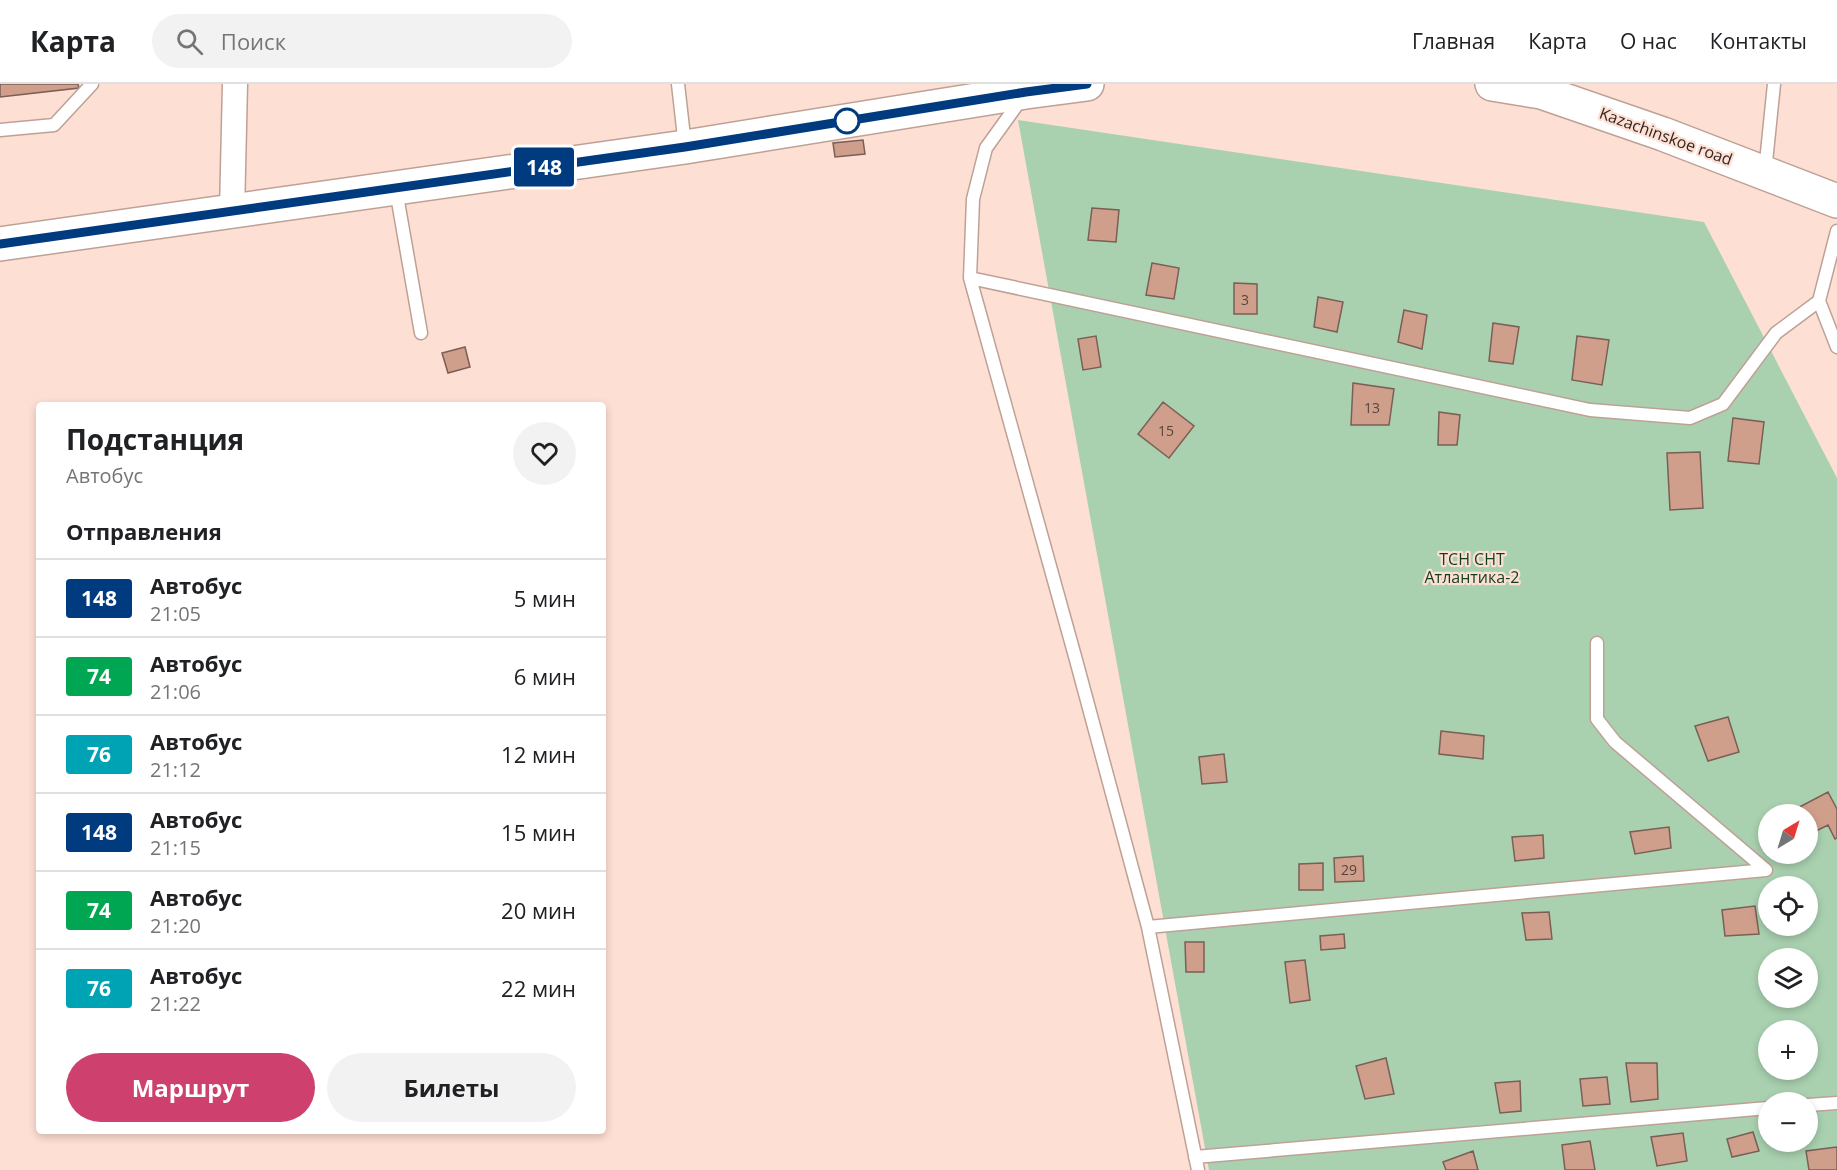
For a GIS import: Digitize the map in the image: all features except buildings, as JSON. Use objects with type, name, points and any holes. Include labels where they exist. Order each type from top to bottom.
[{"type":"main road","points":[[0,244],[685,147],[1087,84]]},
{"type":"main road","name":"Kazachinskoe road","points":[[1492,84],[1541,92],[1663,134],[1837,201]]},
{"type":"street","points":[[232,212],[235,84]]},
{"type":"lane","points":[[0,130],[54,125],[92,84]]},
{"type":"lane","points":[[678,84],[685,147]]},
{"type":"lane","points":[[1765,173],[1773,84]]},
{"type":"lane","points":[[1026,92],[986,148],[973,199],[970,278],[1148,927],[1198,1170]]},
{"type":"lane","points":[[396,189],[421,333]]},
{"type":"lane","points":[[1837,231],[1819,301],[1837,347]]},
{"type":"lane","points":[[970,278],[1590,410],[1690,418],[1723,404],[1776,333],[1819,301]]},
{"type":"lane","points":[[1148,927],[1766,870],[1615,742],[1604,730],[1597,719],[1597,643]]},
{"type":"lane","points":[[1818,1104],[1837,1103]]},
{"type":"lane","points":[[1195,1157],[1758,1109]]},
{"type":"green space","name":"ТСН СНТ Атлантика-2","points":[[1018,120],[1704,222],[1837,478],[1837,1170],[1209,1170]]},
{"type":"bus line","name":"148","points":[[0,244],[685,147],[1087,84]]}]
